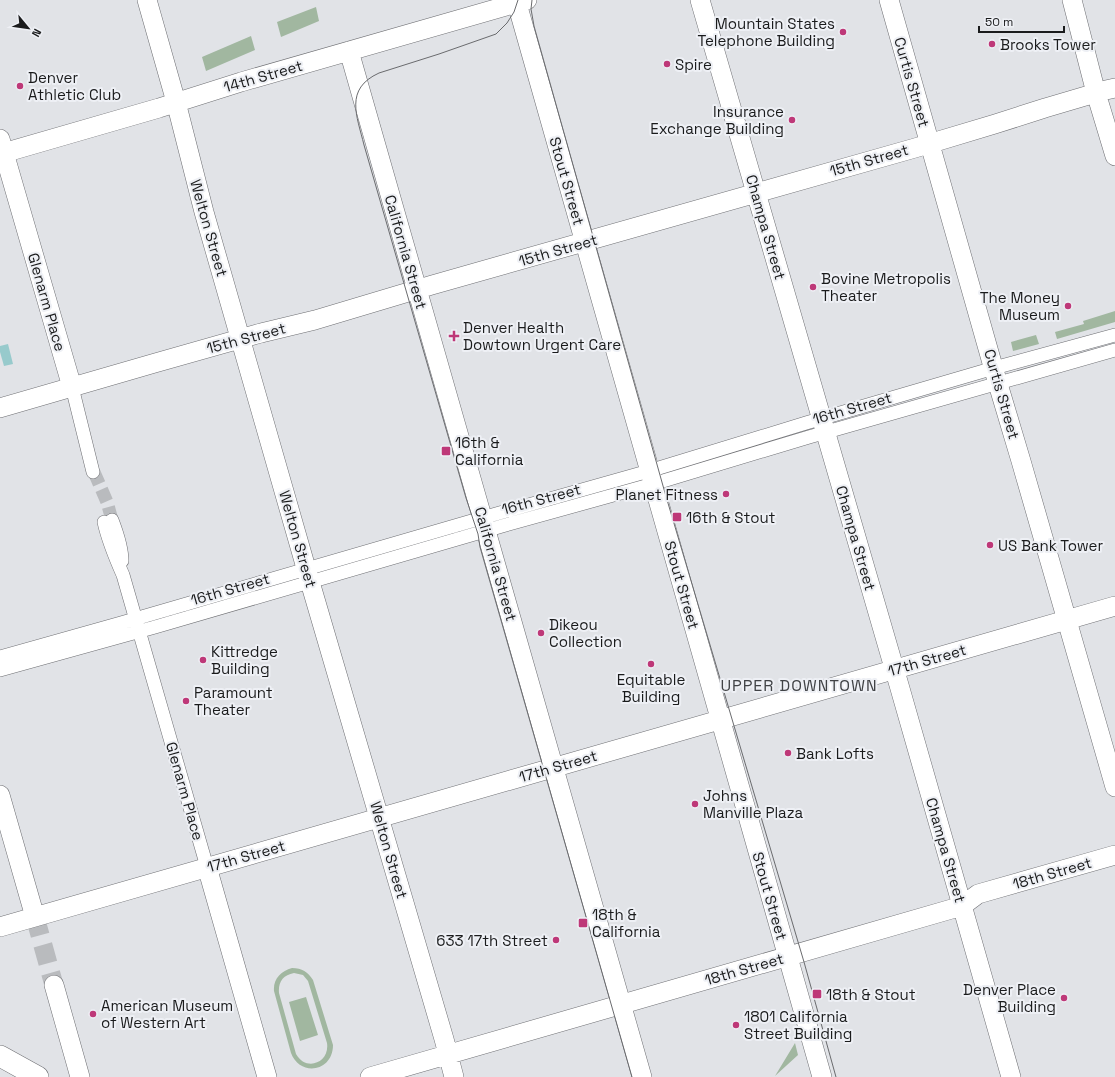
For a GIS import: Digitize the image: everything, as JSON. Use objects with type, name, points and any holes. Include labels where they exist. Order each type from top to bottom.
[{"type":"main road","name":"Welton Street","points":[[147,0],[176,102],[204,212],[454,1077]]},
{"type":"main road","name":"Champa Street","points":[[700,0],[1011,1077]]},
{"type":"main road","name":"Curtis Street","points":[[889,0],[1115,787]]},
{"type":"main road","points":[[1072,0],[1096,93],[1115,156]]},
{"type":"main road","name":"14th Street","points":[[1,149],[176,102],[520,1]]},
{"type":"main road","name":"Stout Street","points":[[520,1],[584,242],[822,1077]]},
{"type":"main road","name":"California Street","points":[[349,51],[642,1077]]},
{"type":"main road","name":"15th Street","points":[[0,408],[241,339],[315,320],[930,143],[1115,88]]},
{"type":"main road","name":"Glenarm Place","points":[[1,149],[72,387]]},
{"type":"main road","name":"17th Street","points":[[0,927],[1115,606]]},
{"type":"main road","points":[[0,795],[35,917]]},
{"type":"main road","name":"18th Street","points":[[370,1077],[962,906],[978,894],[1115,855]]},
{"type":"main road","name":"Glenarm Place","points":[[207,867],[267,1077]]},
{"type":"main road","points":[[54,985],[80,1077]]},
{"type":"main road","points":[[0,1056],[38,1077]]},
{"type":"street","points":[[996,376],[1115,335]]},
{"type":"street","points":[[996,376],[1115,350]]},
{"type":"street","name":"16th Street","points":[[0,657],[135,619],[308,575],[484,524],[502,526],[651,477],[810,437],[824,426],[996,376]]},
{"type":"street","name":"Glenarm Place","points":[[72,387],[93,470]]},
{"type":"street","name":"Glenarm Place","points":[[108,521],[117,531],[122,554],[123,575],[207,867]]},
{"type":"street","name":"16th Street","points":[[0,670],[139,631],[308,575]]},
{"type":"green space","points":[[316,7],[319,21],[281,37],[277,22]]},
{"type":"green space","points":[[251,36],[255,50],[206,71],[202,57]]},
{"type":"green space","points":[[1115,311],[1115,322],[1057,339],[1055,332],[1084,324],[1083,321]]},
{"type":"green space","points":[[1036,335],[1039,344],[1013,351],[1011,342]]},
{"type":"green space","points":[[296,968],[302,970],[313,980],[333,1045],[332,1054],[328,1061],[322,1066],[308,1068],[301,1066],[295,1061],[291,1053],[274,991],[276,979],[281,973],[288,969]],"holes":[[[294,973],[303,975],[308,981],[327,1043],[325,1056],[316,1063],[311,1064],[300,1060],[296,1054],[279,993],[280,982],[284,977]]]},
{"type":"green space","points":[[306,997],[318,1035],[300,1041],[289,1002]]},
{"type":"green space","points":[[795,1043],[798,1055],[775,1076]]},
{"type":"water","points":[[8,344],[13,364],[4,366],[0,346]]},
{"type":"tunnel","points":[[94,472],[107,502],[112,520]]},
{"type":"tunnel","points":[[35,917],[54,985]]},
{"type":"tram line","points":[[518,0],[514,12],[507,23],[496,34],[379,73],[368,79],[361,87],[357,95],[356,114],[466,498],[478,534],[480,547],[632,1077]]},
{"type":"tram line","points":[[532,0],[531,9],[534,26],[665,493],[804,962],[836,1077]]},
{"type":"place","name":"Mountain States Telephone Building","points":[[843,32]]},
{"type":"place","name":"Brooks Tower","points":[[992,44]]},
{"type":"place","name":"Spire","points":[[667,64]]},
{"type":"place","name":"Denver Athletic Club","points":[[20,86]]},
{"type":"place","name":"Insurance Exchange Building","points":[[792,120]]},
{"type":"place","name":"Bovine Metropolis Theater","points":[[813,287]]},
{"type":"place","name":"The Money Museum","points":[[1068,306]]},
{"type":"place","name":"Denver Health Dowtown Urgent Care","points":[[454,336]]},
{"type":"place","name":"16th & California","points":[[446,451]]},
{"type":"place","name":"Planet Fitness","points":[[726,494]]},
{"type":"place","name":"16th & Stout","points":[[677,517]]},
{"type":"place","name":"US Bank Tower","points":[[990,545]]},
{"type":"place","name":"Dikeou Collection","points":[[541,633]]},
{"type":"place","name":"Kittredge Building","points":[[203,660]]},
{"type":"place","name":"Equitable Building","points":[[651,664]]},
{"type":"place","name":"Paramount Theater","points":[[186,701]]},
{"type":"place","name":"Bank Lofts","points":[[788,753]]},
{"type":"place","name":"Johns Manville Plaza","points":[[695,804]]},
{"type":"place","name":"18th & California","points":[[583,923]]},
{"type":"place","name":"633 17th Street","points":[[556,940]]},
{"type":"place","name":"18th & Stout","points":[[817,994]]},
{"type":"place","name":"Denver Place Building","points":[[1064,998]]},
{"type":"place","name":"American Museum of Western Art","points":[[93,1014]]},
{"type":"place","name":"1801 California Street Building","points":[[736,1025]]},
{"type":"district","name":"UPPER DOWNTOWN","points":[[799,685]]}]
